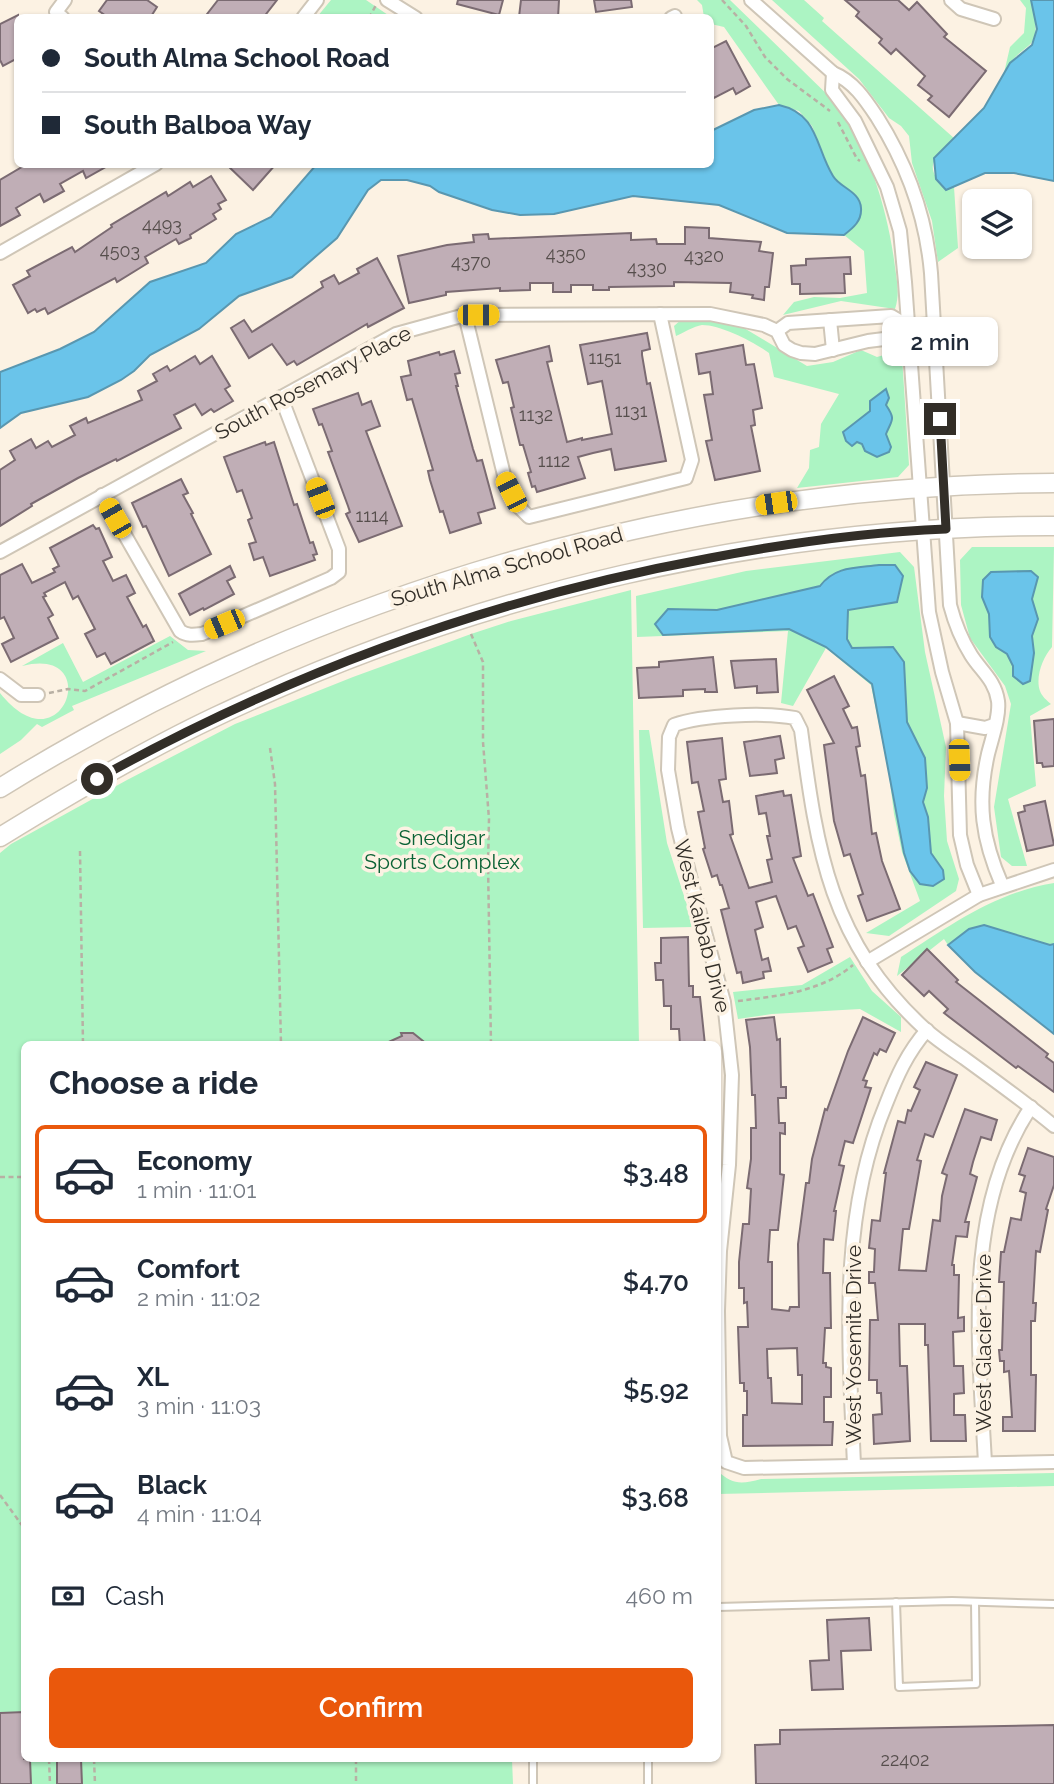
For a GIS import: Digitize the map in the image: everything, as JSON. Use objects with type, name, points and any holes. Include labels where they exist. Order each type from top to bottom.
[{"type":"main road","name":"South Alma School Road","points":[[0,788],[110,723],[222,668],[327,622],[454,578],[588,540],[685,519],[791,501],[944,486],[1054,483]]},
{"type":"main road","name":"South Alma School Road","points":[[0,837],[76,791],[213,718],[316,672],[448,624],[543,595],[665,566],[833,537],[922,530],[1054,526]]},
{"type":"street","points":[[58,14],[56,12],[65,0]]},
{"type":"street","points":[[306,14],[317,0]]},
{"type":"street","points":[[387,0],[410,14]]},
{"type":"street","points":[[751,0],[832,73],[846,78],[867,103],[897,149],[925,226],[929,251],[950,605],[958,634],[973,659],[991,680],[999,704],[981,800],[983,830],[991,862],[1002,886]]},
{"type":"street","points":[[951,0],[961,9],[994,19]]},
{"type":"street","points":[[832,73],[832,90],[866,139],[880,169],[900,231],[932,629],[957,723],[960,835],[967,865],[979,894]]},
{"type":"street","points":[[866,139],[883,127]]},
{"type":"street","points":[[0,253],[149,168]]},
{"type":"street","name":"South Rosemary Place","points":[[0,552],[396,334],[465,315],[710,313],[777,331],[785,345],[801,353],[815,354],[892,338],[908,326],[933,324]]},
{"type":"street","points":[[465,315],[505,479],[517,505],[529,517],[686,478],[692,460],[660,314]]},
{"type":"street","name":"South Rosemary Place","points":[[777,331],[788,323],[891,316],[908,326]]},
{"type":"street","points":[[830,320],[833,350]]},
{"type":"street","points":[[102,495],[180,631],[188,635],[214,629],[331,578],[339,572],[339,549],[281,397]]},
{"type":"street","points":[[0,680],[21,695],[38,695]]},
{"type":"street","name":"West Kaibab Drive","points":[[721,1241],[729,1165],[732,1075],[724,1002],[678,828],[668,769],[669,737],[674,725],[690,720],[779,715],[795,718],[801,730],[822,859],[838,909],[865,959]]},
{"type":"street","points":[[957,723],[985,728],[994,725]]},
{"type":"street","points":[[1054,870],[979,894],[865,959],[897,1000],[927,1030],[1054,1126]]},
{"type":"street","name":"West Yosemite Drive","points":[[854,1465],[850,1270],[857,1198],[877,1124],[903,1062],[927,1030]]},
{"type":"street","name":"West Glacier Drive","points":[[985,1463],[980,1365],[981,1253],[996,1178],[1008,1147],[1031,1107]]},
{"type":"street","name":"West Kaibab Drive","points":[[721,1440],[726,1462],[744,1468],[854,1465]]},
{"type":"street","points":[[854,1465],[1054,1462]]},
{"type":"lane","points":[[896,1602],[899,1687],[976,1684],[975,1602]]},
{"type":"lane","points":[[721,1607],[896,1602],[1054,1604]]},
{"type":"lane","points":[[533,1762],[533,1784]]},
{"type":"lane","points":[[648,1762],[648,1784]]},
{"type":"path","points":[[722,0],[746,26],[765,57],[787,79],[834,114],[857,159],[880,169]]},
{"type":"path","points":[[471,634],[483,662],[489,819],[491,1041]]},
{"type":"path","points":[[38,695],[68,689],[85,691],[188,635]]},
{"type":"path","points":[[270,748],[275,784],[281,1041]]},
{"type":"path","points":[[80,851],[83,1041]]},
{"type":"path","points":[[724,1002],[805,990],[831,980],[865,959]]},
{"type":"path","points":[[0,1177],[21,1177]]},
{"type":"path","points":[[0,1495],[21,1524]]},
{"type":"path","points":[[49,1762],[50,1784]]},
{"type":"path","points":[[94,1762],[95,1784]]},
{"type":"path","points":[[356,1762],[356,1784]]},
{"type":"green space","points":[[331,0],[366,0],[387,14],[319,14]]},
{"type":"green space","points":[[697,0],[730,0],[837,104],[849,122],[876,182],[888,225],[897,283],[895,309],[841,301],[783,315],[794,302],[814,297],[840,298],[867,293],[864,251],[844,235],[857,224],[857,196],[833,178],[812,126],[799,111],[779,105],[724,27],[714,25],[714,14],[704,14],[702,5]]},
{"type":"green space","points":[[772,0],[804,0],[824,18],[822,21],[955,139],[937,157],[933,168],[934,174],[946,190],[954,187],[958,248],[938,262],[932,221],[912,163],[909,136],[889,118],[859,79]]},
{"type":"green space","points":[[1020,0],[1031,0],[1036,30],[1031,44],[1012,61],[1004,73],[1010,47],[1024,33],[1026,8]]},
{"type":"green space","points":[[682,319],[707,319],[744,328],[807,366],[833,362],[861,350],[877,357],[894,352],[902,357],[909,465],[898,477],[797,488],[809,468],[810,450],[819,447],[821,424],[839,394],[774,377],[769,353],[728,331],[702,325],[676,336],[674,326]]},
{"type":"green space","points":[[972,547],[1054,547],[1052,647],[1043,662],[1038,680],[1041,693],[1051,704],[1030,716],[1036,786],[1008,799],[1027,866],[1012,866],[1001,857],[994,807],[1011,704],[1005,686],[970,638],[961,605],[960,560]]},
{"type":"green space","points":[[900,552],[914,567],[925,652],[946,747],[944,796],[947,841],[959,879],[956,891],[889,936],[866,933],[920,901],[902,852],[871,685],[826,648],[793,706],[781,703],[788,631],[637,637],[636,596],[746,571]]},
{"type":"green space","name":"Snedigar Sports Complex","points":[[631,590],[639,1041],[21,1041],[21,1762],[512,1762],[513,1784],[0,1784],[0,853],[11,844],[127,780],[235,724],[353,677],[511,621]]},
{"type":"green space","points":[[170,636],[188,650],[206,651],[72,706],[74,710],[42,727],[37,724],[21,740],[0,754],[0,693],[22,714],[42,719],[57,713],[66,701],[68,686],[62,672],[47,664],[22,666],[63,643],[83,682]]},
{"type":"green space","points":[[639,730],[649,730],[667,843],[694,927],[643,928]]},
{"type":"green space","points":[[1054,883],[1054,944],[984,925],[969,929],[948,945],[944,939],[897,976],[901,957],[955,922],[1012,894]]},
{"type":"green space","points":[[850,957],[872,991],[901,1017],[901,1032],[860,1009],[772,1014],[738,1019],[733,992],[802,985]]},
{"type":"green space","points":[[721,1473],[733,1481],[743,1482],[761,1479],[1054,1473],[1054,1486],[721,1494]]},
{"type":"water","points":[[1031,0],[1054,0],[1054,181],[1014,173],[985,173],[946,190],[936,179],[934,158],[984,108],[1010,63],[1032,45],[1037,29]]},
{"type":"water","points":[[779,105],[792,109],[809,124],[833,176],[860,202],[861,213],[858,220],[844,235],[787,233],[719,205],[633,196],[554,214],[520,215],[492,210],[407,180],[381,180],[368,190],[337,238],[292,277],[239,296],[199,329],[150,355],[121,380],[88,397],[21,413],[0,428],[0,372],[60,349],[94,332],[150,282],[206,263],[236,234],[271,217],[313,168],[714,168],[714,130],[754,110]]},
{"type":"water","points":[[886,389],[889,398],[886,405],[892,420],[886,434],[891,447],[889,452],[877,457],[865,451],[862,444],[857,442],[852,446],[846,441],[843,432],[870,411],[870,401]]},
{"type":"water","points":[[895,565],[903,576],[897,602],[848,610],[847,639],[852,648],[893,647],[904,662],[907,722],[925,758],[927,788],[923,802],[928,817],[931,853],[943,870],[944,879],[933,886],[920,884],[910,871],[904,853],[872,684],[826,647],[789,629],[663,635],[655,624],[668,609],[717,610],[820,586],[832,575],[846,569]]},
{"type":"water","points":[[1031,571],[1038,577],[1032,599],[1038,619],[1032,636],[1034,653],[1030,681],[1023,684],[1013,676],[1013,666],[1007,654],[996,647],[990,637],[989,614],[982,597],[983,580],[991,572]]},
{"type":"water","points":[[984,925],[1054,944],[1054,1034],[975,972],[948,945],[969,929]]},
{"type":"building","points":[[107,0],[147,0],[157,7],[153,14],[103,14],[99,11]]},
{"type":"building","points":[[218,0],[277,0],[266,14],[207,14]]},
{"type":"building","points":[[458,0],[503,0],[499,14],[457,4]]},
{"type":"building","points":[[521,0],[559,0],[558,14],[519,14]]},
{"type":"building","points":[[594,0],[631,0],[632,7],[596,12]]},
{"type":"building","points":[[845,0],[898,0],[909,10],[917,2],[947,34],[944,37],[986,71],[949,117],[928,100],[932,96],[918,85],[925,76],[896,49],[891,54],[879,43],[882,39],[856,16],[859,12]]},
{"type":"building","points":[[14,17],[14,60],[3,66],[0,60],[0,24]]},
{"type":"building","points":[[726,41],[750,86],[736,94],[733,88],[714,98],[714,47]]},
{"type":"building","points":[[20,168],[104,168],[86,178],[83,171],[60,184],[64,191],[44,202],[40,194],[16,208],[20,215],[0,226],[0,180]]},
{"type":"building","points":[[230,168],[272,168],[253,190]]},
{"type":"building","points":[[211,176],[226,200],[218,204],[221,209],[213,214],[216,219],[190,235],[191,238],[179,244],[176,239],[145,257],[148,263],[117,282],[115,278],[48,314],[45,308],[28,313],[13,285],[30,276],[27,271],[72,247],[75,252],[112,227],[111,225],[166,192],[168,196],[190,182],[193,187]]},
{"type":"building","points":[[685,227],[709,228],[709,238],[761,242],[759,251],[773,253],[769,287],[765,287],[764,300],[752,298],[753,295],[730,292],[731,283],[674,282],[674,286],[609,287],[609,290],[593,290],[593,285],[571,285],[571,292],[553,292],[553,283],[530,283],[530,290],[500,291],[500,288],[446,292],[446,295],[409,303],[398,256],[474,242],[473,235],[488,234],[489,239],[631,233],[631,240],[656,239],[657,244],[685,244]]},
{"type":"building","points":[[850,257],[851,274],[844,274],[845,293],[800,294],[800,284],[792,284],[791,266],[806,265],[806,259]]},
{"type":"building","points":[[377,258],[404,308],[368,327],[367,324],[297,365],[294,361],[287,365],[272,344],[249,358],[231,328],[244,320],[252,332],[323,287],[321,282],[334,275],[339,284],[359,273],[357,269]]},
{"type":"building","points":[[647,333],[650,349],[642,351],[642,355],[666,461],[615,470],[611,449],[593,453],[578,457],[585,478],[537,492],[535,486],[532,487],[528,473],[531,472],[523,445],[520,445],[508,382],[503,383],[496,360],[549,346],[552,361],[547,362],[567,442],[582,440],[612,434],[602,381],[588,384],[580,345]]},
{"type":"building","points":[[743,345],[746,365],[754,364],[762,408],[753,410],[755,425],[751,426],[760,471],[715,480],[706,441],[712,440],[704,395],[713,394],[710,372],[699,374],[696,354]]},
{"type":"building","points":[[454,351],[460,373],[455,374],[456,386],[473,449],[477,461],[482,460],[495,508],[478,513],[481,523],[450,533],[430,480],[428,471],[433,470],[412,399],[407,400],[401,377],[411,375],[408,361],[439,352],[440,355]]},
{"type":"building","points":[[195,356],[200,364],[212,356],[230,386],[225,389],[233,401],[214,412],[211,409],[202,415],[195,404],[174,415],[181,428],[78,478],[31,504],[32,506],[0,526],[0,470],[15,460],[10,451],[31,439],[36,448],[48,441],[52,447],[75,435],[70,426],[86,418],[88,423],[142,400],[138,391],[157,381],[153,374],[167,366],[170,371]]},
{"type":"building","points":[[358,393],[362,405],[371,401],[380,426],[366,431],[402,526],[359,542],[346,514],[350,512],[328,452],[332,451],[313,409]]},
{"type":"building","points":[[265,442],[266,445],[274,442],[294,505],[297,504],[310,543],[313,542],[317,554],[313,555],[315,560],[270,576],[263,557],[254,560],[249,544],[256,542],[248,520],[252,518],[242,490],[237,492],[224,457]]},
{"type":"building","points":[[181,479],[188,493],[183,495],[211,554],[169,576],[132,503]]},
{"type":"building","points":[[93,525],[96,529],[99,528],[112,557],[103,561],[113,581],[126,575],[135,593],[127,597],[154,641],[111,664],[105,653],[97,657],[85,634],[95,629],[78,596],[73,599],[65,582],[44,593],[46,596],[43,597],[53,615],[48,618],[58,638],[11,662],[2,644],[14,638],[4,617],[0,619],[0,575],[22,564],[32,583],[55,572],[53,569],[59,566],[50,548]]},
{"type":"building","points":[[230,566],[235,577],[227,581],[234,594],[190,615],[179,594]]},
{"type":"building","points":[[713,657],[717,692],[705,692],[705,689],[683,690],[683,696],[639,698],[637,668],[659,667],[659,662]]},
{"type":"building","points":[[776,659],[778,692],[757,693],[757,686],[735,688],[731,661]]},
{"type":"building","points":[[834,676],[849,706],[843,709],[852,728],[857,727],[860,746],[856,747],[861,776],[865,775],[872,834],[876,833],[882,861],[900,909],[867,921],[858,896],[863,894],[850,854],[844,856],[834,821],[824,745],[834,743],[807,690]]},
{"type":"building","points":[[1054,719],[1054,766],[1043,767],[1042,763],[1037,763],[1034,721]]},
{"type":"building","points":[[780,736],[784,758],[775,760],[777,773],[750,776],[744,742]]},
{"type":"building","points":[[722,738],[726,779],[719,780],[723,802],[729,801],[733,834],[730,835],[749,888],[772,882],[767,860],[772,859],[766,813],[759,814],[756,796],[783,791],[784,796],[791,795],[801,856],[793,858],[808,896],[813,894],[833,947],[827,949],[832,962],[808,972],[798,948],[804,946],[796,926],[788,929],[776,896],[756,902],[763,927],[755,930],[762,960],[768,958],[771,971],[763,972],[764,978],[743,983],[741,972],[737,973],[721,910],[729,908],[717,875],[712,877],[703,849],[705,848],[698,812],[704,811],[698,782],[692,783],[687,742]]},
{"type":"building","points":[[1045,801],[1054,845],[1027,851],[1018,813],[1025,811],[1024,806]]},
{"type":"building","points":[[688,937],[689,986],[693,986],[693,997],[700,997],[705,1041],[680,1041],[679,1029],[671,1029],[671,1006],[664,1006],[663,980],[656,980],[655,963],[661,963],[661,938]]},
{"type":"building","points":[[927,949],[958,980],[956,982],[1048,1054],[1046,1057],[1054,1063],[1054,1092],[1018,1066],[1016,1068],[944,1013],[948,1009],[929,991],[924,996],[902,975]]},
{"type":"building","points":[[774,1017],[777,1040],[780,1039],[781,1087],[786,1087],[786,1098],[778,1098],[779,1123],[785,1123],[785,1134],[780,1133],[780,1174],[784,1175],[778,1230],[770,1230],[768,1262],[772,1262],[772,1309],[789,1311],[790,1307],[799,1307],[798,1244],[806,1183],[809,1183],[812,1159],[825,1109],[827,1110],[863,1017],[895,1033],[886,1052],[880,1049],[877,1055],[874,1053],[863,1080],[867,1081],[865,1087],[871,1088],[853,1143],[845,1141],[839,1165],[844,1166],[834,1211],[833,1240],[824,1239],[823,1273],[830,1273],[831,1328],[825,1328],[823,1363],[831,1368],[831,1397],[824,1397],[824,1422],[833,1422],[832,1445],[743,1446],[743,1415],[747,1415],[747,1391],[744,1391],[744,1383],[740,1383],[738,1327],[748,1327],[744,1288],[739,1288],[739,1262],[743,1224],[749,1224],[751,1189],[747,1188],[751,1128],[756,1128],[746,1020]],"holes":[[[797,1348],[798,1375],[802,1375],[802,1404],[772,1403],[767,1349]]]},
{"type":"building","points":[[401,1033],[413,1033],[423,1041],[391,1041],[402,1036]]},
{"type":"building","points":[[926,1062],[957,1075],[933,1137],[925,1134],[917,1160],[921,1161],[909,1229],[903,1229],[899,1270],[926,1271],[933,1220],[940,1221],[947,1175],[942,1173],[965,1109],[997,1120],[991,1140],[981,1137],[973,1162],[970,1174],[977,1177],[965,1222],[969,1222],[967,1237],[956,1236],[952,1265],[954,1275],[959,1275],[958,1318],[964,1317],[964,1331],[953,1332],[954,1366],[963,1366],[964,1393],[954,1394],[954,1415],[965,1415],[966,1441],[931,1441],[925,1324],[899,1324],[900,1366],[907,1366],[910,1441],[874,1444],[873,1415],[882,1414],[877,1380],[869,1380],[870,1320],[878,1320],[875,1283],[869,1283],[869,1272],[874,1272],[875,1249],[869,1248],[872,1220],[880,1221],[884,1173],[898,1121],[905,1123],[908,1110],[911,1111],[920,1090],[914,1087]]},
{"type":"building","points":[[1028,1148],[1054,1157],[1054,1185],[1046,1209],[1048,1210],[1040,1252],[1036,1251],[1033,1303],[1036,1303],[1035,1321],[1031,1321],[1031,1375],[1036,1375],[1035,1431],[1003,1431],[1003,1417],[1012,1417],[1009,1371],[1004,1372],[1004,1361],[1000,1361],[999,1350],[1002,1350],[1004,1282],[999,1282],[1001,1252],[1004,1252],[1011,1218],[1021,1220],[1026,1193],[1020,1191],[1025,1176],[1019,1174]]},
{"type":"building","points":[[869,1618],[871,1650],[841,1651],[843,1689],[812,1690],[810,1661],[829,1660],[827,1620]]},
{"type":"building","points":[[21,1712],[21,1762],[30,1762],[31,1784],[0,1784],[0,1713]]},
{"type":"building","points":[[1054,1725],[1054,1784],[756,1784],[755,1745],[780,1744],[780,1730]]},
{"type":"building","points":[[57,1762],[81,1762],[82,1784],[57,1784]]},
{"type":"route","points":[[97,779],[213,718],[316,672],[460,620],[543,595],[665,566],[765,547],[833,537],[946,529],[940,419]]}]
